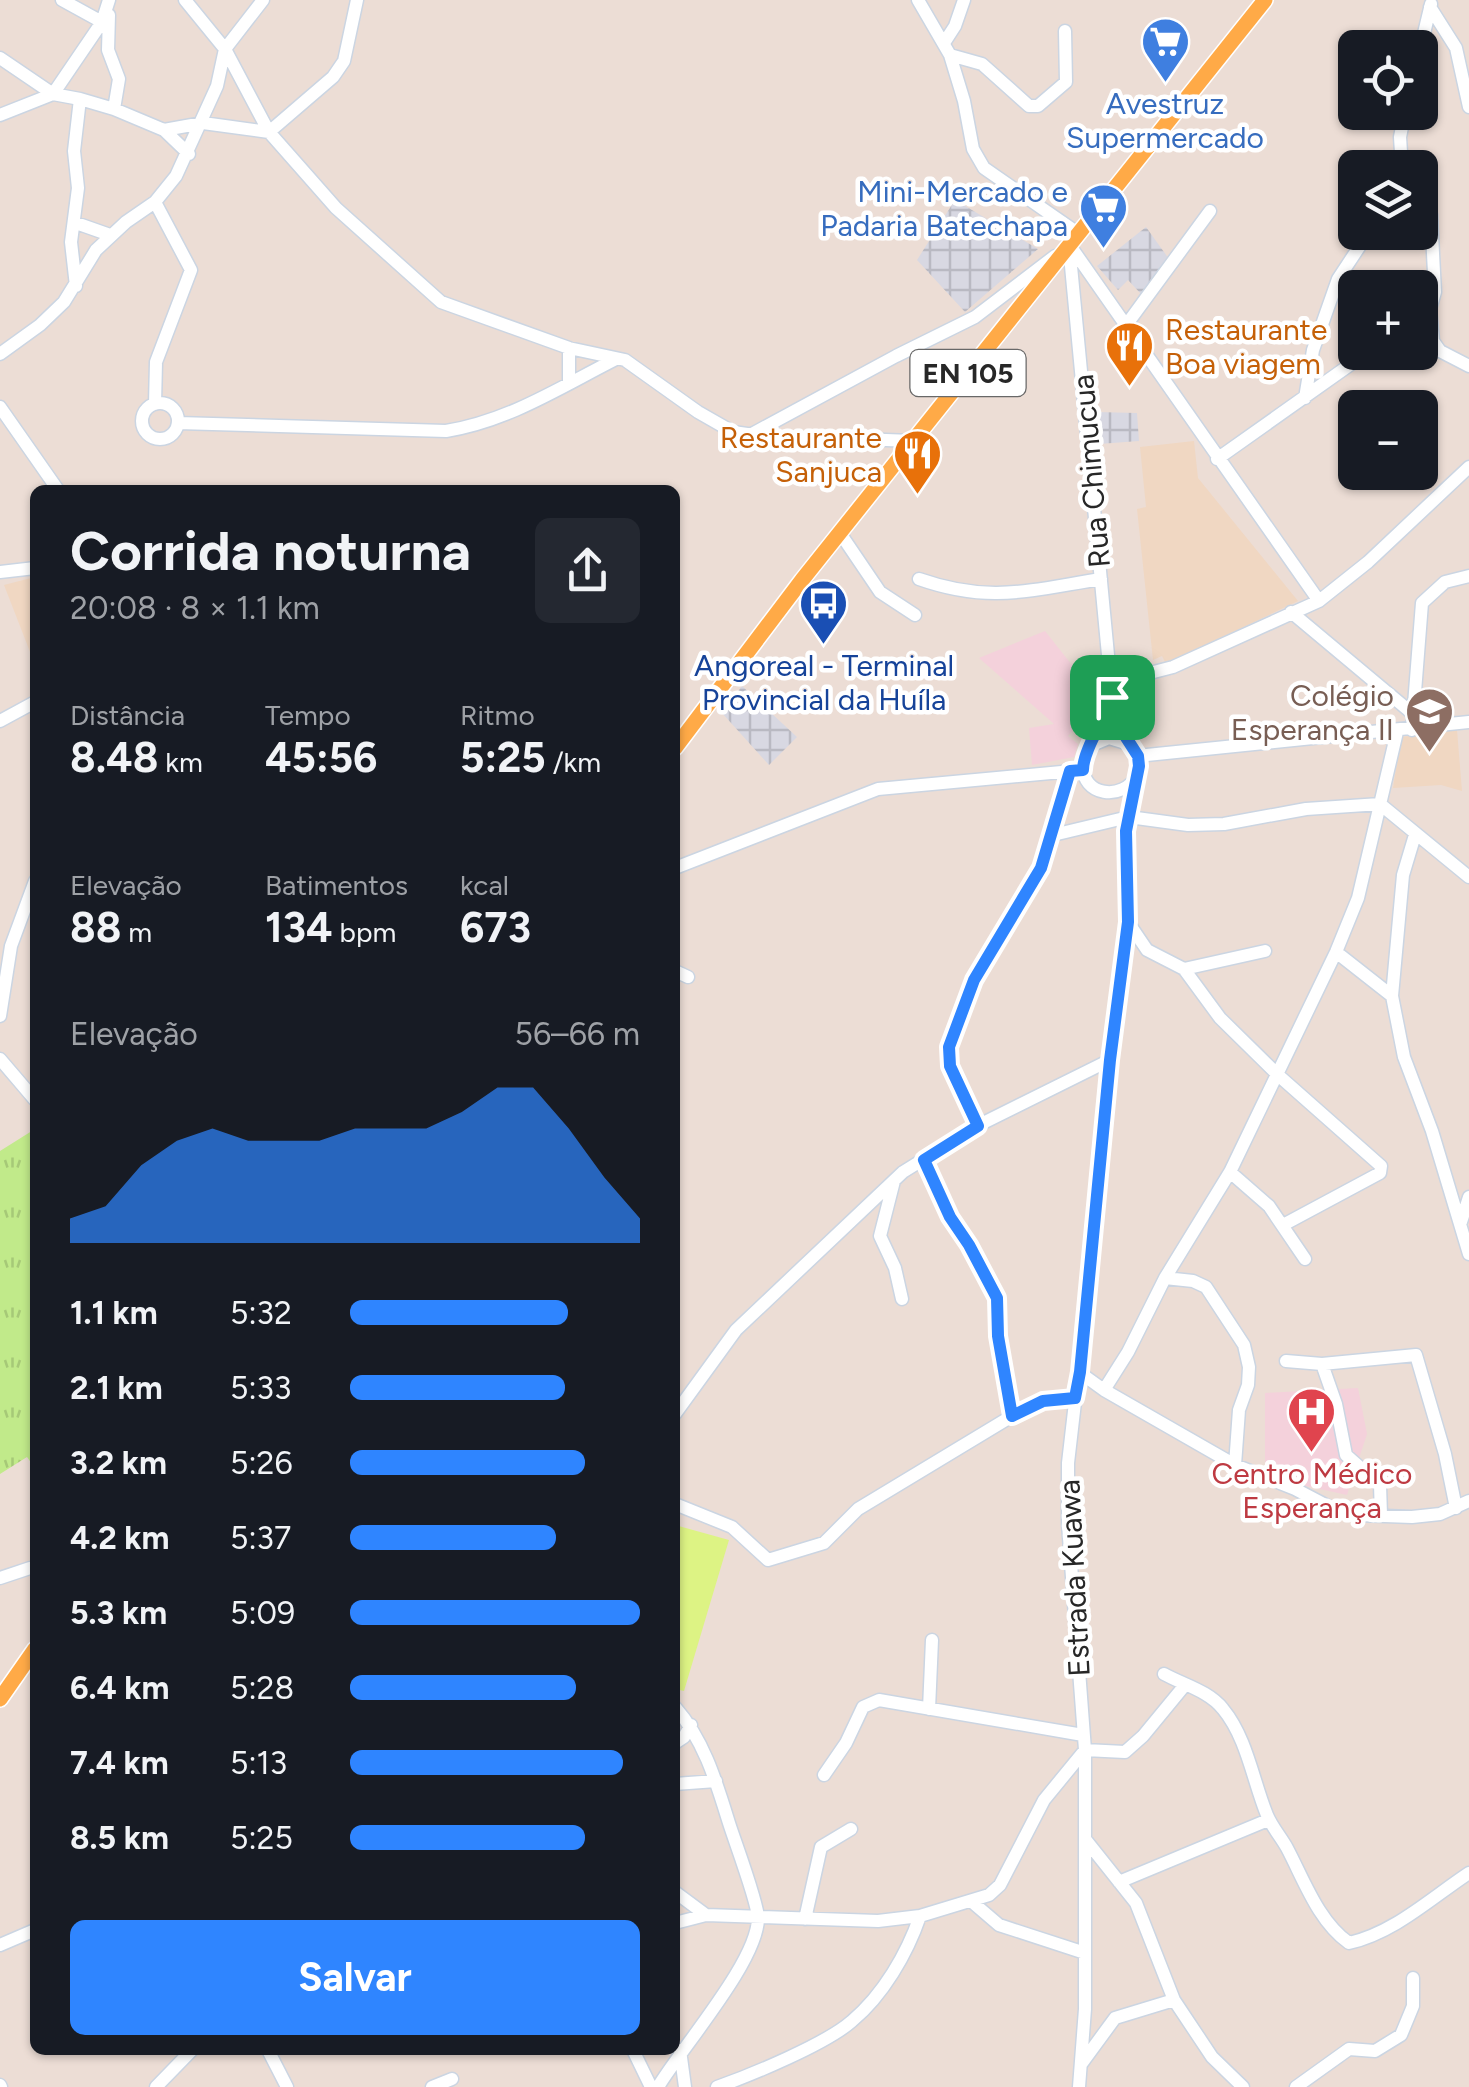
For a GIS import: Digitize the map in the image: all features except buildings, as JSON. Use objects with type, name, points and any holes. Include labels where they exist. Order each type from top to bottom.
[{"type":"main road","name":"EN 105","points":[[680,741],[1256,2]]},
{"type":"main road","points":[[0,1699],[30,1656]]},
{"type":"street","points":[[62,0],[102,22]]},
{"type":"street","points":[[186,0],[225,49],[269,132],[336,208],[442,302],[569,348],[625,360],[733,432],[804,442],[913,441]]},
{"type":"street","points":[[0,354],[40,325],[76,287],[96,250],[110,235],[155,202],[189,154],[218,86],[225,49],[263,0]]},
{"type":"street","points":[[164,130],[202,123],[269,132],[333,77],[344,62],[357,0]]},
{"type":"street","points":[[918,0],[947,49],[964,102],[973,149],[984,168],[1074,240],[1217,459],[1319,601]]},
{"type":"street","points":[[947,49],[964,0]]},
{"type":"street","points":[[1425,30],[1431,3]]},
{"type":"street","points":[[1431,3],[1456,48],[1469,108]]},
{"type":"street","points":[[0,114],[52,94],[102,22],[109,4]]},
{"type":"street","points":[[109,4],[108,50],[119,80],[114,109]]},
{"type":"street","points":[[947,49],[982,64],[1028,106],[1038,106],[1066,82],[1065,31]]},
{"type":"street","points":[[0,58],[52,94],[114,109],[164,130],[189,154]]},
{"type":"street","points":[[218,86],[244,82]]},
{"type":"street","points":[[76,287],[71,242],[76,223],[74,152],[80,100]]},
{"type":"street","points":[[155,202],[191,270],[156,362],[155,404],[143,416],[143,427],[150,436],[168,437],[178,423]]},
{"type":"street","points":[[1127,324],[1210,211]]},
{"type":"street","points":[[76,223],[110,235]]},
{"type":"street","points":[[748,436],[975,317],[1074,240]]},
{"type":"street","name":"Rua Chimucua","points":[[1074,240],[1114,702],[1118,725],[1135,752],[1137,775],[1125,823]]},
{"type":"street","points":[[1304,398],[1313,350],[1338,279],[1359,250]]},
{"type":"street","points":[[569,348],[569,382]]},
{"type":"street","points":[[1438,348],[1469,366]]},
{"type":"street","points":[[178,423],[446,431],[512,414],[614,360]]},
{"type":"street","points":[[1217,459],[1343,370]]},
{"type":"street","points":[[155,404],[172,407],[178,423]]},
{"type":"street","points":[[0,407],[55,485]]},
{"type":"street","points":[[1114,702],[1146,674],[1173,666],[1319,601],[1368,562],[1468,466]]},
{"type":"street","points":[[840,533],[880,592],[915,616]]},
{"type":"street","points":[[0,572],[30,569]]},
{"type":"street","points":[[1412,730],[1422,602],[1445,582],[1469,576]]},
{"type":"street","points":[[919,579],[954,592],[989,596],[1101,579]]},
{"type":"street","points":[[1291,612],[1413,714]]},
{"type":"street","name":"Rua Chimucua","points":[[978,1126],[950,1066],[949,1047],[974,980],[1041,868],[1049,836],[1076,771],[1114,702]]},
{"type":"street","points":[[0,721],[30,705]]},
{"type":"street","points":[[1092,745],[1118,738],[1135,752],[1397,732],[1469,722]]},
{"type":"street","points":[[1104,1390],[1165,1278],[1230,1172],[1336,952],[1358,898],[1397,732]]},
{"type":"street","points":[[680,866],[878,789],[1076,771],[1099,791],[1125,823]]},
{"type":"street","points":[[1099,791],[1108,794],[1126,789],[1137,775]]},
{"type":"street","points":[[1049,836],[1125,823],[1224,824],[1306,809],[1380,804],[1469,876]]},
{"type":"street","name":"Estrada Kuawa","points":[[1080,2087],[1085,1953],[1084,1750],[1068,1524],[1068,1463],[1128,922],[1125,823]]},
{"type":"street","points":[[1415,835],[1402,875],[1392,996],[1404,1056],[1469,1254]]},
{"type":"street","points":[[0,1016],[10,946],[30,894]]},
{"type":"street","points":[[1128,922],[1147,950],[1184,969],[1220,1018],[1383,1170],[1283,1225]]},
{"type":"street","points":[[1184,969],[1265,952]]},
{"type":"street","points":[[1336,952],[1392,996]]},
{"type":"street","points":[[0,1059],[30,1094]]},
{"type":"street","points":[[680,1407],[736,1330],[894,1181],[978,1126],[1110,1060]]},
{"type":"street","points":[[924,1160],[950,1217],[997,1298],[998,1336],[1012,1416]]},
{"type":"street","points":[[1230,1172],[1269,1206],[1305,1259]]},
{"type":"street","points":[[894,1181],[880,1236],[895,1268],[902,1299]]},
{"type":"street","points":[[1460,1222],[1469,1197]]},
{"type":"street","points":[[1165,1278],[1193,1281],[1206,1287],[1244,1345],[1250,1366],[1239,1410],[1235,1465]]},
{"type":"street","points":[[1080,1372],[1104,1390],[1235,1465],[1295,1488],[1336,1510],[1412,1517],[1440,1514],[1462,1505],[1416,1355],[1322,1364],[1286,1362]]},
{"type":"street","points":[[1322,1364],[1336,1404],[1346,1455],[1380,1485],[1381,1515]]},
{"type":"street","points":[[680,1506],[732,1526],[768,1560],[824,1544],[858,1509],[1012,1416],[1043,1401],[1075,1398]]},
{"type":"street","points":[[0,1578],[30,1567]]},
{"type":"street","points":[[929,1709],[932,1640]]},
{"type":"street","points":[[1164,1674],[1207,1694],[1224,1709],[1236,1731],[1268,1820],[1311,1897],[1349,1943],[1428,1904],[1469,1873]]},
{"type":"street","points":[[680,1922],[706,1915],[878,1920],[920,1916],[989,1895],[1000,1885],[1044,1800],[1084,1750],[1124,1752],[1143,1736],[1185,1685]]},
{"type":"street","points":[[824,1775],[846,1743],[863,1707],[879,1700],[1083,1735]]},
{"type":"street","points":[[680,1712],[691,1725],[716,1781],[758,1918],[742,1969],[680,2050],[684,2087]]},
{"type":"street","points":[[680,1740],[691,1725]]},
{"type":"street","points":[[680,1784],[716,1781]]},
{"type":"street","points":[[1119,1882],[1268,1820]]},
{"type":"street","points":[[805,1919],[821,1847],[851,1829]]},
{"type":"street","points":[[1085,1839],[1144,1918],[1174,2000],[1212,2056],[1243,2087]]},
{"type":"street","points":[[680,1896],[706,1915]]},
{"type":"street","points":[[971,1901],[998,1925],[1085,1953]]},
{"type":"street","points":[[718,2087],[853,2021],[890,1975],[912,1939],[920,1916]]},
{"type":"street","points":[[0,1945],[30,1932]]},
{"type":"street","points":[[1296,2087],[1349,2049],[1375,2051],[1401,2035],[1413,2006],[1413,1978]]},
{"type":"street","points":[[1082,2063],[1115,2018],[1174,2000]]},
{"type":"street","points":[[156,2087],[187,2055]]},
{"type":"street","points":[[271,2055],[287,2087]]},
{"type":"street","points":[[636,2055],[654,2087],[676,2055]]},
{"type":"street","points":[[432,2087],[452,2079]]},
{"type":"shaded area","points":[[955,200],[1038,249],[965,312],[917,260]]},
{"type":"shaded area","points":[[1146,227],[1169,259],[1141,294],[1128,280],[1118,290],[1097,266]]},
{"type":"shaded area","points":[[1096,412],[1137,413],[1139,441],[1099,444]]},
{"type":"shaded area","points":[[1194,441],[1198,478],[1298,601],[1166,664],[1162,656],[1153,660],[1137,509],[1146,507],[1140,447]]},
{"type":"shaded area","points":[[30,578],[30,652],[4,585]]},
{"type":"shaded area","points":[[1045,631],[1095,694],[1092,729],[1088,731],[1079,723],[1068,736],[1078,744],[1074,757],[1032,765],[1029,728],[1054,724],[979,658]]},
{"type":"shaded area","points":[[742,686],[797,737],[769,765],[722,713]]},
{"type":"shaded area","name":"Colégio Esperança II","points":[[1457,730],[1462,791],[1441,785],[1393,788],[1401,737]]},
{"type":"shaded area","name":"Centro Médico Esperança","points":[[1358,1388],[1367,1434],[1347,1495],[1265,1477],[1265,1393]]},
{"type":"green space","points":[[30,1132],[30,1461],[27,1457],[0,1474],[0,1151]]},
{"type":"green space","points":[[680,1526],[729,1540],[684,1691],[680,1690]]},
{"type":"place","name":"Avestruz Supermercado","points":[[1165,84]]},
{"type":"place","name":"Mini-Mercado e Padaria Batechapa","points":[[1103,250]]},
{"type":"place","name":"Restaurante Boa viagem","points":[[1130,388]]},
{"type":"place","name":"Restaurante Sanjuca","points":[[917,496]]},
{"type":"place","name":"Angoreal - Terminal Provincial da Huíla","points":[[824,646]]},
{"type":"place","name":"Colégio Esperança II","points":[[1429,754]]},
{"type":"place","name":"Centro Médico Esperança","points":[[1312,1454]]},
{"type":"route","points":[[1112,697],[1118,725],[1138,756],[1139,766],[1126,831],[1128,922],[1110,1060],[1080,1372],[1075,1398],[1043,1401],[1012,1416],[998,1342],[997,1298],[950,1217],[924,1160],[978,1126],[950,1066],[949,1047],[974,980],[1041,868],[1070,771],[1083,770],[1086,752],[1112,697]]}]
